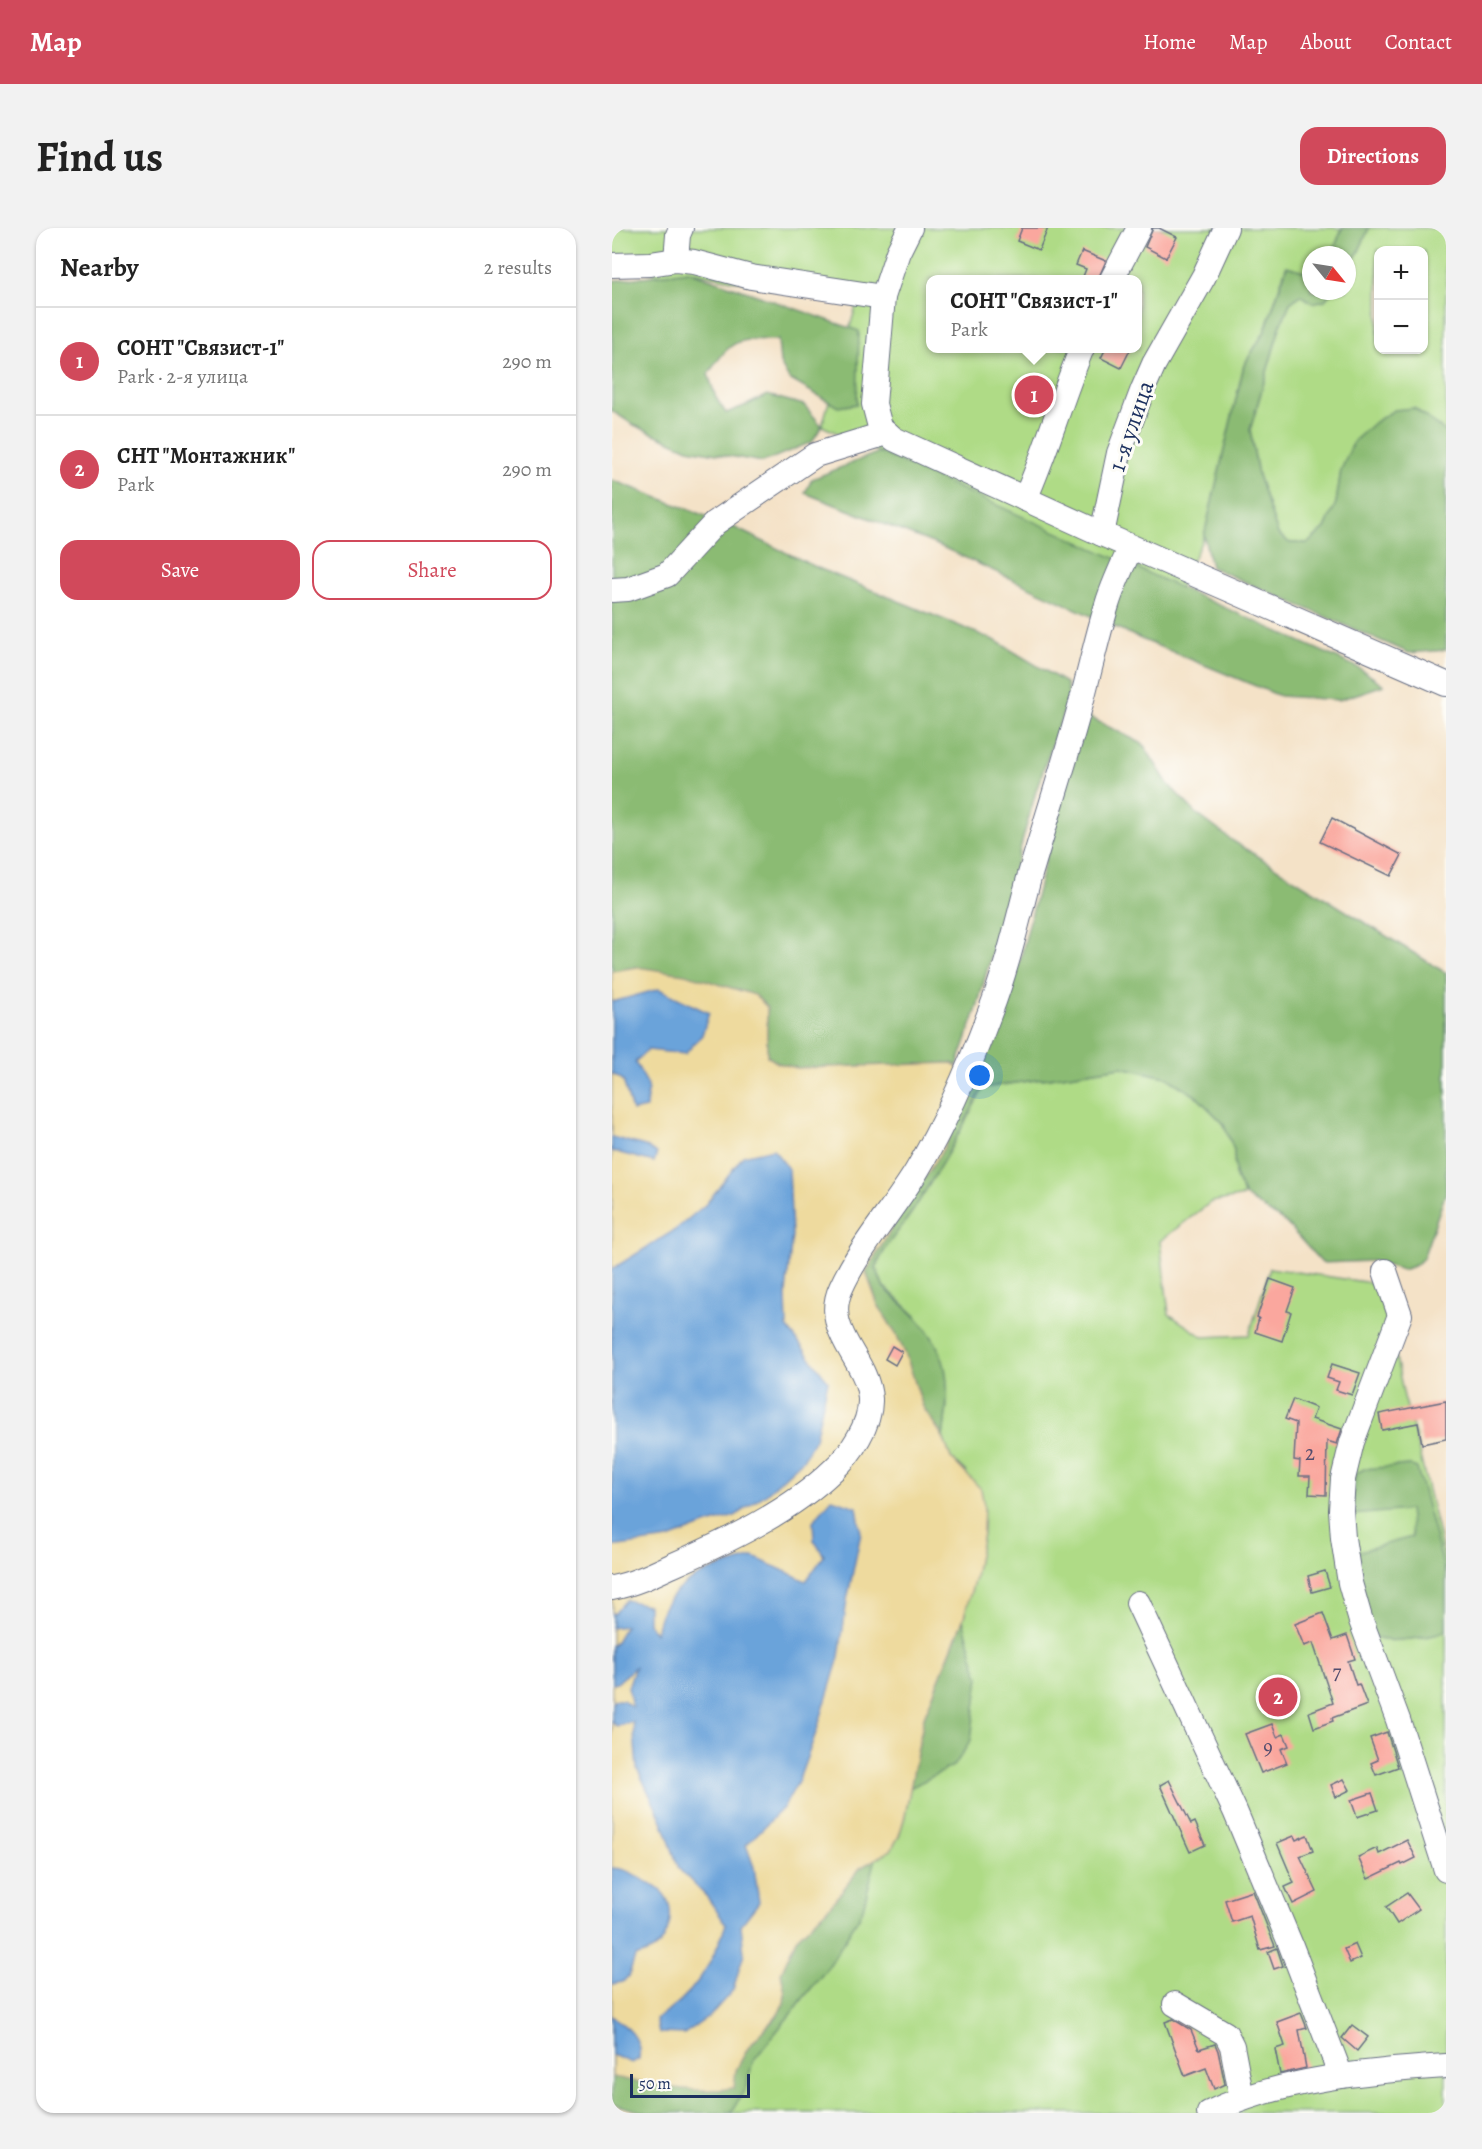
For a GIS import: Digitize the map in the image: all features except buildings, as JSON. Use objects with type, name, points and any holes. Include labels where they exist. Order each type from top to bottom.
[{"type":"street","points":[[676,260],[677,241],[681,228]]},
{"type":"street","points":[[910,228],[898,252],[883,297],[874,404],[880,427],[894,439],[1131,547],[1446,684]]},
{"type":"street","points":[[1114,275],[1139,228]]},
{"type":"street","name":"1-я улица","points":[[1102,534],[1119,453],[1143,389],[1154,364],[1204,276],[1226,228]]},
{"type":"street","points":[[612,265],[650,264],[676,260],[694,262],[751,277],[883,297]]},
{"type":"street","points":[[1024,499],[1039,468],[1080,353]]},
{"type":"street","points":[[612,590],[628,589],[667,575],[715,523],[815,455],[887,433]]},
{"type":"street","points":[[612,1588],[627,1586],[690,1558],[793,1502],[834,1469],[858,1438],[869,1418],[869,1388],[860,1366],[839,1329],[836,1315],[837,1297],[858,1255],[917,1170],[951,1103],[990,1014],[1006,966],[1107,603],[1131,547]]},
{"type":"street","points":[[1385,1271],[1400,1315],[1350,1451],[1343,1479],[1341,1510],[1343,1538],[1350,1583],[1360,1618],[1398,1720],[1446,1870]]},
{"type":"street","points":[[1138,1603],[1235,1811],[1290,1943],[1341,2076]]},
{"type":"street","points":[[1175,2004],[1226,2034],[1233,2046],[1242,2099]]},
{"type":"street","points":[[1209,2113],[1242,2099],[1341,2076],[1446,2066]]},
{"type":"green space","points":[[612,228],[1342,228],[1335,246],[1302,246],[1302,271],[1286,267],[1265,331],[1244,365],[1204,536],[1179,589],[822,426],[856,306],[688,271],[660,275],[612,263]]},
{"type":"green space","points":[[1342,228],[1369,228],[1356,256],[1356,246],[1335,246]]},
{"type":"green space","points":[[1369,228],[1446,228],[1446,432],[1414,408],[1341,470],[1336,504],[1325,528],[1308,543],[1290,543],[1278,534],[1258,475],[1250,430],[1280,327],[1290,303],[1301,295],[1302,300],[1356,300],[1356,256]]},
{"type":"green space","points":[[1287,266],[1302,270],[1302,296],[1290,303],[1280,327],[1250,430],[1258,475],[1278,534],[1290,543],[1308,543],[1325,528],[1336,503],[1341,470],[1354,441],[1375,422],[1394,410],[1414,408],[1446,432],[1446,650],[1409,653],[1211,567],[1204,536],[1244,365],[1265,331]]},
{"type":"green space","points":[[688,271],[859,331],[857,404],[838,407],[789,379],[780,363],[778,340],[753,340],[736,343],[730,347],[708,374],[716,398],[726,413],[767,395],[804,405],[822,426],[812,442],[763,462],[688,449],[634,425],[612,411],[612,281]]},
{"type":"green space","points":[[1308,300],[1325,300],[1312,303]]},
{"type":"green space","points":[[879,452],[1359,668],[1384,685],[1339,700],[1280,696],[1141,639],[940,546],[805,493],[812,479]]},
{"type":"green space","points":[[612,480],[729,525],[818,568],[996,641],[1066,683],[1069,696],[1036,791],[976,1011],[957,1066],[952,1063],[797,1068],[778,1063],[767,1056],[767,1007],[637,967],[612,971]]},
{"type":"green space","points":[[1087,716],[1143,744],[1168,784],[1197,814],[1233,841],[1446,973],[1446,1192],[1423,1258],[1416,1265],[1403,1270],[1371,1261],[1322,1263],[1286,1223],[1245,1196],[1235,1175],[1234,1150],[1223,1123],[1196,1096],[1166,1077],[1121,1067],[983,1088],[959,1134],[914,1209],[888,1244],[876,1268],[883,1285],[926,1329],[942,1357],[947,1386],[943,1437],[923,1407],[906,1355],[878,1305],[866,1272],[971,1078],[1010,1000],[1054,826]]},
{"type":"green space","points":[[1121,1067],[1166,1077],[1196,1096],[1223,1123],[1234,1150],[1235,1175],[1245,1196],[1211,1202],[1160,1241],[1169,1314],[1203,1337],[1249,1335],[1270,1268],[1385,1285],[1404,1397],[1446,1565],[1446,2113],[719,2113],[830,1906],[860,1868],[891,1850],[899,1836],[905,1816],[916,1753],[963,1620],[975,1577],[983,1533],[966,1472],[951,1458],[943,1437],[947,1405],[916,1316],[883,1285],[876,1268],[879,1260],[914,1209],[959,1134],[983,1088]]},
{"type":"green space","points":[[1409,1465],[1417,1468],[1446,1576],[1446,1631],[1413,1639],[1378,1639],[1371,1634],[1356,1552],[1412,1537],[1409,1510],[1352,1515],[1355,1474],[1364,1469]]},
{"type":"green space","points":[[963,1620],[979,1677],[971,1740],[955,1765],[910,1788],[924,1717]]},
{"type":"green space","points":[[876,1858],[862,1912],[829,1966],[753,2061],[746,2087],[731,2113],[647,2113],[612,2104],[612,2056],[736,2070],[748,2048],[777,2016],[784,2003],[785,1993],[781,1973],[796,1939],[830,1906],[860,1868]]},
{"type":"sand","points":[[637,967],[685,974],[755,995],[767,1007],[767,1056],[778,1063],[797,1068],[952,1063],[975,1081],[944,1148],[866,1272],[878,1305],[906,1355],[923,1407],[943,1437],[951,1458],[981,1489],[984,1505],[983,1533],[975,1577],[963,1620],[924,1717],[899,1836],[891,1850],[860,1868],[830,1906],[796,1939],[781,1973],[785,1993],[784,2003],[777,2015],[748,2048],[736,2070],[734,2088],[719,2090],[673,2088],[612,2077],[612,971]]},
{"type":"water","points":[[659,989],[709,1013],[702,1035],[685,1054],[648,1050],[635,1062],[648,1085],[646,1108],[632,1111],[623,1080],[612,1073],[612,1002]]},
{"type":"water","points":[[612,1137],[645,1146],[657,1153],[654,1162],[612,1151]]},
{"type":"water","points":[[773,1149],[789,1169],[792,1235],[786,1294],[787,1327],[828,1381],[815,1439],[803,1460],[766,1494],[735,1516],[669,1539],[612,1547],[612,1269],[675,1230],[706,1204],[743,1156]]},
{"type":"water","points":[[832,1499],[857,1507],[861,1533],[847,1600],[839,1657],[817,1730],[798,1782],[783,1808],[746,1845],[754,1867],[759,1902],[741,1925],[744,1953],[733,1990],[710,2016],[684,2034],[659,2033],[656,2019],[681,2000],[700,1978],[715,1953],[726,1924],[707,1897],[679,1869],[663,1823],[637,1768],[633,1722],[616,1726],[612,1721],[614,1700],[623,1700],[632,1707],[628,1687],[635,1667],[617,1683],[612,1684],[612,1645],[625,1626],[612,1628],[612,1613],[614,1614],[626,1600],[648,1605],[648,1623],[655,1633],[663,1610],[679,1589],[702,1574],[754,1557],[806,1581],[824,1556],[814,1540],[813,1521]]},
{"type":"water","points":[[612,1868],[628,1871],[660,1890],[667,1899],[670,1923],[659,1945],[635,1957],[629,1975],[623,1982],[612,1984]]},
{"type":"water","points":[[612,2016],[636,2039],[639,2059],[632,2063],[612,2055]]},
{"type":"place","name":"СОНТ \"Связист-1\"","points":[[1034,395]]},
{"type":"place","name":"СНТ \"Монтажник\"","points":[[1278,1697]]}]
